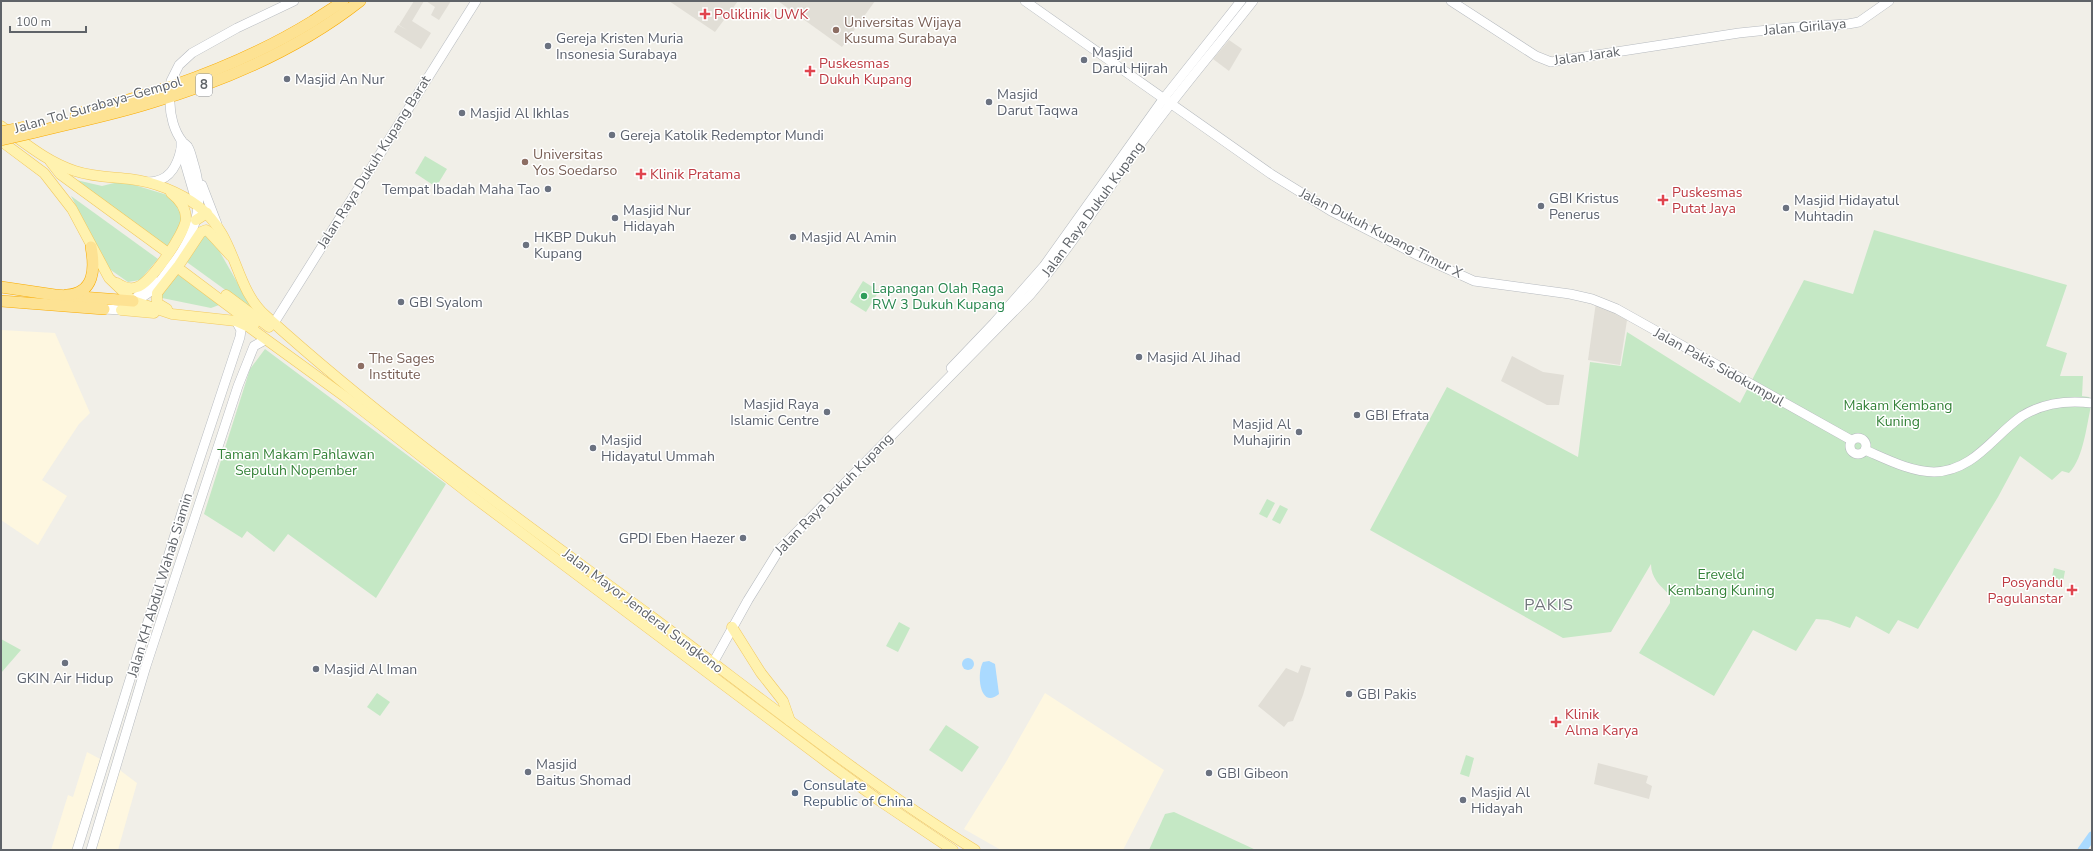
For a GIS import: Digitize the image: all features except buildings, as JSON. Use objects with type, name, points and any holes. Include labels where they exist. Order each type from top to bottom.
[{"type":"highway","name":"Jalan Tol Surabaya–Gempol","points":[[1,141],[28,130],[123,102],[228,65],[286,37],[343,1]]},
{"type":"highway","name":"Jalan Tol Surabaya–Gempol","points":[[1,132],[28,130],[149,104],[226,76],[271,57],[303,39],[360,1]]},
{"type":"highway","points":[[55,295],[70,295],[79,292],[88,284],[93,273],[94,264],[91,247]]},
{"type":"highway","points":[[1,287],[55,295],[133,301]]},
{"type":"highway","points":[[1,302],[104,309]]},
{"type":"main road","points":[[1,126],[50,161],[97,177],[135,180],[164,188],[179,193],[207,213],[217,224],[256,305],[262,313],[319,361]]},
{"type":"main road","points":[[1,141],[44,173],[163,252],[60,174],[50,161]]},
{"type":"main road","points":[[44,173],[72,209],[106,273],[133,301],[172,314]]},
{"type":"main road","points":[[106,273],[120,285],[135,288],[142,285],[150,277],[166,256],[181,232],[186,218],[182,204],[164,188]]},
{"type":"main road","points":[[196,220],[207,213]]},
{"type":"main road","points":[[188,315],[162,307],[157,303],[156,297],[157,293],[179,265],[198,235],[202,231],[208,231],[234,259]]},
{"type":"main road","points":[[312,373],[300,359],[184,268],[319,361]]},
{"type":"main road","points":[[121,310],[188,315],[236,321],[248,327],[312,373]]},
{"type":"main road","name":"Jalan Mayor Jenderal Sungkono","points":[[319,361],[488,502],[708,672],[880,801],[953,850]]},
{"type":"main road","name":"Jalan Mayor Jenderal Sungkono","points":[[312,373],[488,502],[713,662],[869,780],[975,850]]},
{"type":"main road","points":[[732,627],[761,673],[783,701],[790,721]]},
{"type":"street","points":[[171,81],[183,60],[192,53],[237,28],[294,1]]},
{"type":"street","name":"Jalan Raya Dukuh Kupang Barat","points":[[274,323],[476,1]]},
{"type":"street","name":"Jalan Dukuh Kupang Timur X","points":[[1025,1],[1271,174],[1331,211],[1419,256],[1474,281],[1528,287],[1586,298]]},
{"type":"street","name":"Jalan Raya Dukuh Kupang","points":[[708,672],[771,560],[783,545],[920,404],[925,395],[990,328],[1044,266],[1241,1]]},
{"type":"street","name":"Jalan Raya Dukuh Kupang","points":[[1167,101],[1253,1]]},
{"type":"street","name":"Jalan Jarak","points":[[1451,1],[1536,56],[1551,62],[1739,33]]},
{"type":"street","name":"Jalan Girilaya","points":[[1739,33],[1860,22],[1889,1]]},
{"type":"street","points":[[104,309],[121,310],[133,301],[170,259],[183,237],[197,206],[181,144],[171,114],[170,103]]},
{"type":"street","points":[[133,301],[145,297],[152,291],[174,262],[196,220],[200,189],[188,147],[181,144]]},
{"type":"street","points":[[135,180],[153,182],[167,176],[176,167],[181,144]]},
{"type":"street","points":[[196,173],[217,224]]},
{"type":"street","points":[[152,291],[154,309]]},
{"type":"street","name":"Jalan Pakis Sidokumpul","points":[[1586,298],[1617,309],[1851,440],[1849,448],[1853,454],[1862,454],[1865,450],[1900,465],[1933,472],[1947,471],[1970,462],[2020,418],[2032,410],[2048,404],[2078,402],[2092,403]]},
{"type":"street","name":"Jalan KH Abdul Wahab Siamin","points":[[77,850],[195,474],[240,337],[241,330],[236,321]]},
{"type":"street","name":"Jalan KH Abdul Wahab Siamin","points":[[91,850],[146,666],[247,362],[254,346],[265,340]]},
{"type":"street","points":[[233,356],[241,355],[247,362]]},
{"type":"street","points":[[195,474],[208,479]]},
{"type":"street","points":[[135,663],[142,667],[146,666]]},
{"type":"street","points":[[132,673],[143,676]]},
{"type":"shaded area","points":[[414,1],[424,1],[412,21],[431,33],[421,49],[394,32],[398,25],[407,30],[399,25]]},
{"type":"shaded area","points":[[426,1],[451,1],[439,20],[431,15],[435,7]]},
{"type":"shaded area","points":[[669,1],[738,1],[715,32]]},
{"type":"shaded area","name":"Universitas Wijaya Kusuma Surabaya","points":[[778,1],[875,1],[842,47]]},
{"type":"shaded area","points":[[1229,40],[1242,49],[1229,71],[1213,59]]},
{"type":"shaded area","points":[[1596,302],[1628,314],[1620,365],[1588,360]]},
{"type":"shaded area","points":[[1,330],[55,333],[90,413],[79,424],[42,480],[67,496],[38,545],[1,520]]},
{"type":"shaded area","points":[[1512,356],[1543,372],[1564,375],[1559,405],[1547,405],[1501,381]]},
{"type":"shaded area","points":[[1301,665],[1311,668],[1293,721],[1288,722],[1284,727],[1258,706],[1286,668],[1298,673]]},
{"type":"shaded area","points":[[1045,693],[1164,770],[1123,850],[1001,850],[964,829],[1006,762]]},
{"type":"shaded area","points":[[87,752],[102,760],[74,850],[51,850],[68,795],[73,797]]},
{"type":"shaded area","points":[[1598,763],[1648,776],[1646,783],[1652,786],[1649,799],[1594,784]]},
{"type":"shaded area","points":[[117,768],[137,783],[118,850],[93,850]]},
{"type":"green space","points":[[425,156],[447,169],[436,187],[415,173]]},
{"type":"green space","points":[[72,179],[102,186],[118,182],[131,184],[174,197],[183,220],[167,248]]},
{"type":"green space","points":[[71,196],[158,259],[140,280],[128,282],[108,268]]},
{"type":"green space","name":"Makam Kembang Kuning","points":[[1874,230],[2067,285],[2046,346],[2067,353],[2060,376],[2083,376],[2082,396],[2089,397],[2092,401],[2082,449],[2069,473],[2062,471],[2052,480],[2020,456],[1998,497],[1918,629],[1898,620],[1889,634],[1856,616],[1850,628],[1828,620],[1816,619],[1796,651],[1753,630],[1714,696],[1639,653],[1670,603],[1670,595],[1654,578],[1651,564],[1611,632],[1563,638],[1370,530],[1447,387],[1578,457],[1590,362],[1621,366],[1627,332],[1740,403],[1804,280],[1853,294]]},
{"type":"green space","points":[[201,232],[209,233],[253,310],[184,260]]},
{"type":"green space","points":[[175,272],[219,305],[211,308],[162,298],[162,288]]},
{"type":"green space","name":"Lapangan Olah Raga RW 3 Dukuh Kupang","points":[[863,281],[879,291],[866,312],[850,302]]},
{"type":"green space","name":"Taman Makam Pahlawan Sepuluh Nopember","points":[[265,349],[446,484],[376,598],[288,534],[274,552],[247,531],[242,538],[204,514],[250,369]]},
{"type":"green space","points":[[1267,499],[1275,503],[1267,518],[1259,514]]},
{"type":"green space","points":[[1280,505],[1288,509],[1280,524],[1272,520]]},
{"type":"green space","points":[[2054,568],[2065,571],[2063,582],[2060,582],[2059,587],[2050,585]]},
{"type":"green space","points":[[899,622],[910,628],[898,652],[886,646]]},
{"type":"green space","points":[[1,639],[21,650],[1,673]]},
{"type":"green space","points":[[377,693],[390,702],[380,716],[367,707]]},
{"type":"green space","points":[[946,725],[979,747],[962,772],[929,750]]},
{"type":"green space","points":[[1466,755],[1474,758],[1469,777],[1460,774]]},
{"type":"green space","points":[[1174,812],[1256,850],[1149,850],[1165,814]]},
{"type":"water","points":[[970,658],[973,659],[973,669],[966,670],[963,669],[962,662],[963,659]]},
{"type":"water","points":[[989,661],[995,664],[999,694],[993,698],[984,694],[980,682],[981,667],[983,662]]},
{"type":"waterway","points":[[2082,850],[2092,836]]},
{"type":"place","name":"Poliklinik UWK","points":[[705,14]]},
{"type":"place","name":"Universitas Wijaya Kusuma Surabaya","points":[[836,30]]},
{"type":"place","name":"Gereja Kristen Muria Insonesia Surabaya","points":[[548,46]]},
{"type":"place","name":"Masjid Darul Hijrah","points":[[1084,60]]},
{"type":"place","name":"Puskesmas Dukuh Kupang","points":[[810,71]]},
{"type":"place","name":"Masjid An Nur","points":[[287,79]]},
{"type":"place","name":"Masjid Darut Taqwa","points":[[989,102]]},
{"type":"place","name":"Masjid Al Ikhlas","points":[[462,113]]},
{"type":"place","name":"Gereja Katolik Redemptor Mundi","points":[[612,135]]},
{"type":"place","name":"Universitas Yos Soedarso","points":[[525,162]]},
{"type":"place","name":"Klinik Pratama","points":[[641,174]]},
{"type":"place","name":"Tempat Ibadah Maha Tao","points":[[548,189]]},
{"type":"place","name":"Puskesmas Putat Jaya","points":[[1663,200]]},
{"type":"place","name":"GBI Kristus Penerus","points":[[1541,206]]},
{"type":"place","name":"Masjid Hidayatul Muhtadin","points":[[1786,208]]},
{"type":"place","name":"Masjid Nur Hidayah","points":[[615,218]]},
{"type":"place","name":"Masjid Al Amin","points":[[793,237]]},
{"type":"place","name":"HKBP Dukuh Kupang","points":[[526,245]]},
{"type":"place","name":"Lapangan Olah Raga RW 3 Dukuh Kupang","points":[[864,296]]},
{"type":"place","name":"GBI Syalom","points":[[401,302]]},
{"type":"place","name":"Masjid Al Jihad","points":[[1139,357]]},
{"type":"place","name":"The Sages Institute","points":[[361,366]]},
{"type":"place","name":"Masjid Raya Islamic Centre","points":[[827,412]]},
{"type":"place","name":"GBI Efrata","points":[[1357,415]]},
{"type":"place","name":"Masjid Al Muhajirin","points":[[1299,432]]},
{"type":"place","name":"Masjid Hidayatul Ummah","points":[[593,448]]},
{"type":"place","name":"GPDI Eben Haezer","points":[[743,538]]},
{"type":"place","name":"Posyandu Pagulanstar","points":[[2072,590]]},
{"type":"place","name":"GKIN Air Hidup","points":[[65,663]]},
{"type":"place","name":"Masjid Al Iman","points":[[316,669]]},
{"type":"place","name":"GBI Pakis","points":[[1349,694]]},
{"type":"place","name":"Klinik Alma Karya","points":[[1556,722]]},
{"type":"place","name":"Masjid Baitus Shomad","points":[[528,772]]},
{"type":"place","name":"GBI Gibeon","points":[[1209,773]]},
{"type":"place","name":"Consulate Republic of China","points":[[795,793]]},
{"type":"place","name":"Masjid Al Hidayah","points":[[1463,800]]},
{"type":"district","name":"PAKIS","points":[[1549,605]]},
{"type":"park label","name":"Ereveld Kembang Kuning","points":[[1721,582]]}]
